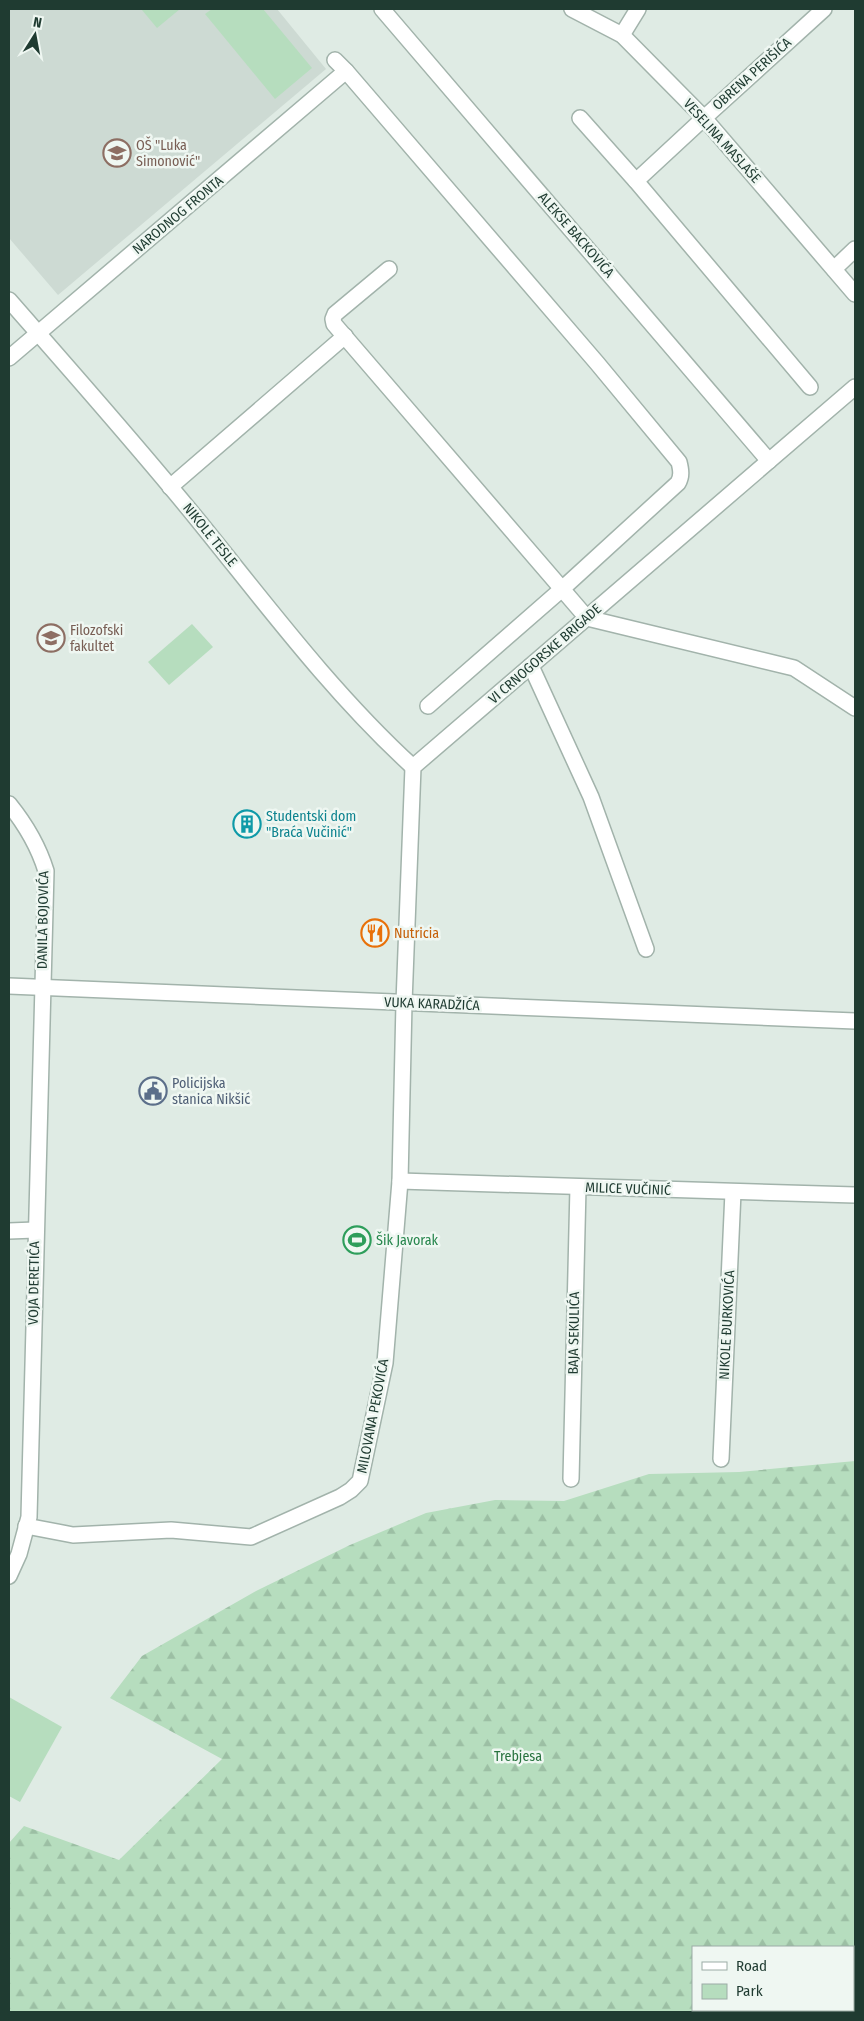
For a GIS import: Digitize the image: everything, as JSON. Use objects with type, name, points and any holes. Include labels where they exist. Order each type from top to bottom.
[{"type":"street","name":"ALEKSE BACKOVIĆA","points":[[382,9],[770,461]]},
{"type":"street","name":"VESELINA MASLAŠE","points":[[572,9],[622,35],[704,118],[855,294]]},
{"type":"street","points":[[622,35],[638,9]]},
{"type":"street","name":"OBRENA PERIŠIĆA","points":[[636,181],[824,9]]},
{"type":"street","points":[[334,60],[346,71],[597,363],[679,462],[681,474],[678,483],[562,589],[428,706]]},
{"type":"street","name":"NARODNOG FRONTA","points":[[9,358],[346,71]]},
{"type":"street","points":[[580,118],[636,181],[810,387]]},
{"type":"street","points":[[834,269],[855,249]]},
{"type":"street","points":[[389,269],[334,314],[334,324],[587,618],[794,668],[855,708]]},
{"type":"street","name":"NIKOLE TESLE","points":[[9,300],[170,487],[328,680],[386,743],[413,767]]},
{"type":"street","points":[[170,487],[345,336]]},
{"type":"street","name":"VI CRNOGORSKE BRIGADE","points":[[413,767],[855,387]]},
{"type":"street","points":[[531,666],[591,797],[646,949]]},
{"type":"street","points":[[404,1003],[413,767]]},
{"type":"street","name":"DANILA BOJOVIĆA","points":[[9,804],[29,831],[39,850],[46,871],[41,987]]},
{"type":"street","name":"VUKA KARADŽIĆA","points":[[9,986],[855,1021]]},
{"type":"street","name":"VOJA DERETIĆA","points":[[9,1576],[19,1554],[29,1517],[41,987]]},
{"type":"street","name":"MILOVANA PEKOVIĆA","points":[[26,1526],[73,1535],[171,1530],[251,1537],[340,1497],[351,1490],[360,1480],[385,1363],[400,1181],[404,1003]]},
{"type":"street","name":"MILICE VUČINIĆ","points":[[400,1181],[855,1195]]},
{"type":"street","name":"BAJA SEKULIĆA","points":[[571,1479],[578,1187]]},
{"type":"street","name":"NIKOLE ĐURKOVIĆA","points":[[721,1459],[733,1192]]},
{"type":"street","points":[[9,1231],[35,1230]]},
{"type":"shaded area","name":"OŠ \"Luka Simonović\"","points":[[9,9],[277,9],[326,69],[58,295],[9,238]]},
{"type":"green space","points":[[143,9],[180,9],[157,28]]},
{"type":"green space","points":[[212,9],[263,9],[312,68],[275,99],[205,14]]},
{"type":"green space","points":[[192,624],[213,647],[169,685],[148,662]]},
{"type":"green space","name":"Trebjesa","points":[[855,1461],[855,2012],[9,2012],[9,1843],[24,1826],[119,1860],[222,1759],[110,1698],[142,1656],[256,1591],[350,1545],[426,1513],[495,1500],[564,1501],[649,1474],[739,1472]]},
{"type":"green space","points":[[9,1697],[62,1727],[20,1802],[9,1796]]},
{"type":"place","name":"OŠ \"Luka Simonović\"","points":[[117,153]]},
{"type":"place","name":"Filozofski fakultet","points":[[51,638]]},
{"type":"place","name":"Studentski dom \"Braća Vučinić\"","points":[[247,824]]},
{"type":"place","name":"Nutricia","points":[[375,933]]},
{"type":"place","name":"Policijska stanica Nikšić","points":[[153,1091]]},
{"type":"place","name":"Šik Javorak","points":[[357,1240]]}]
